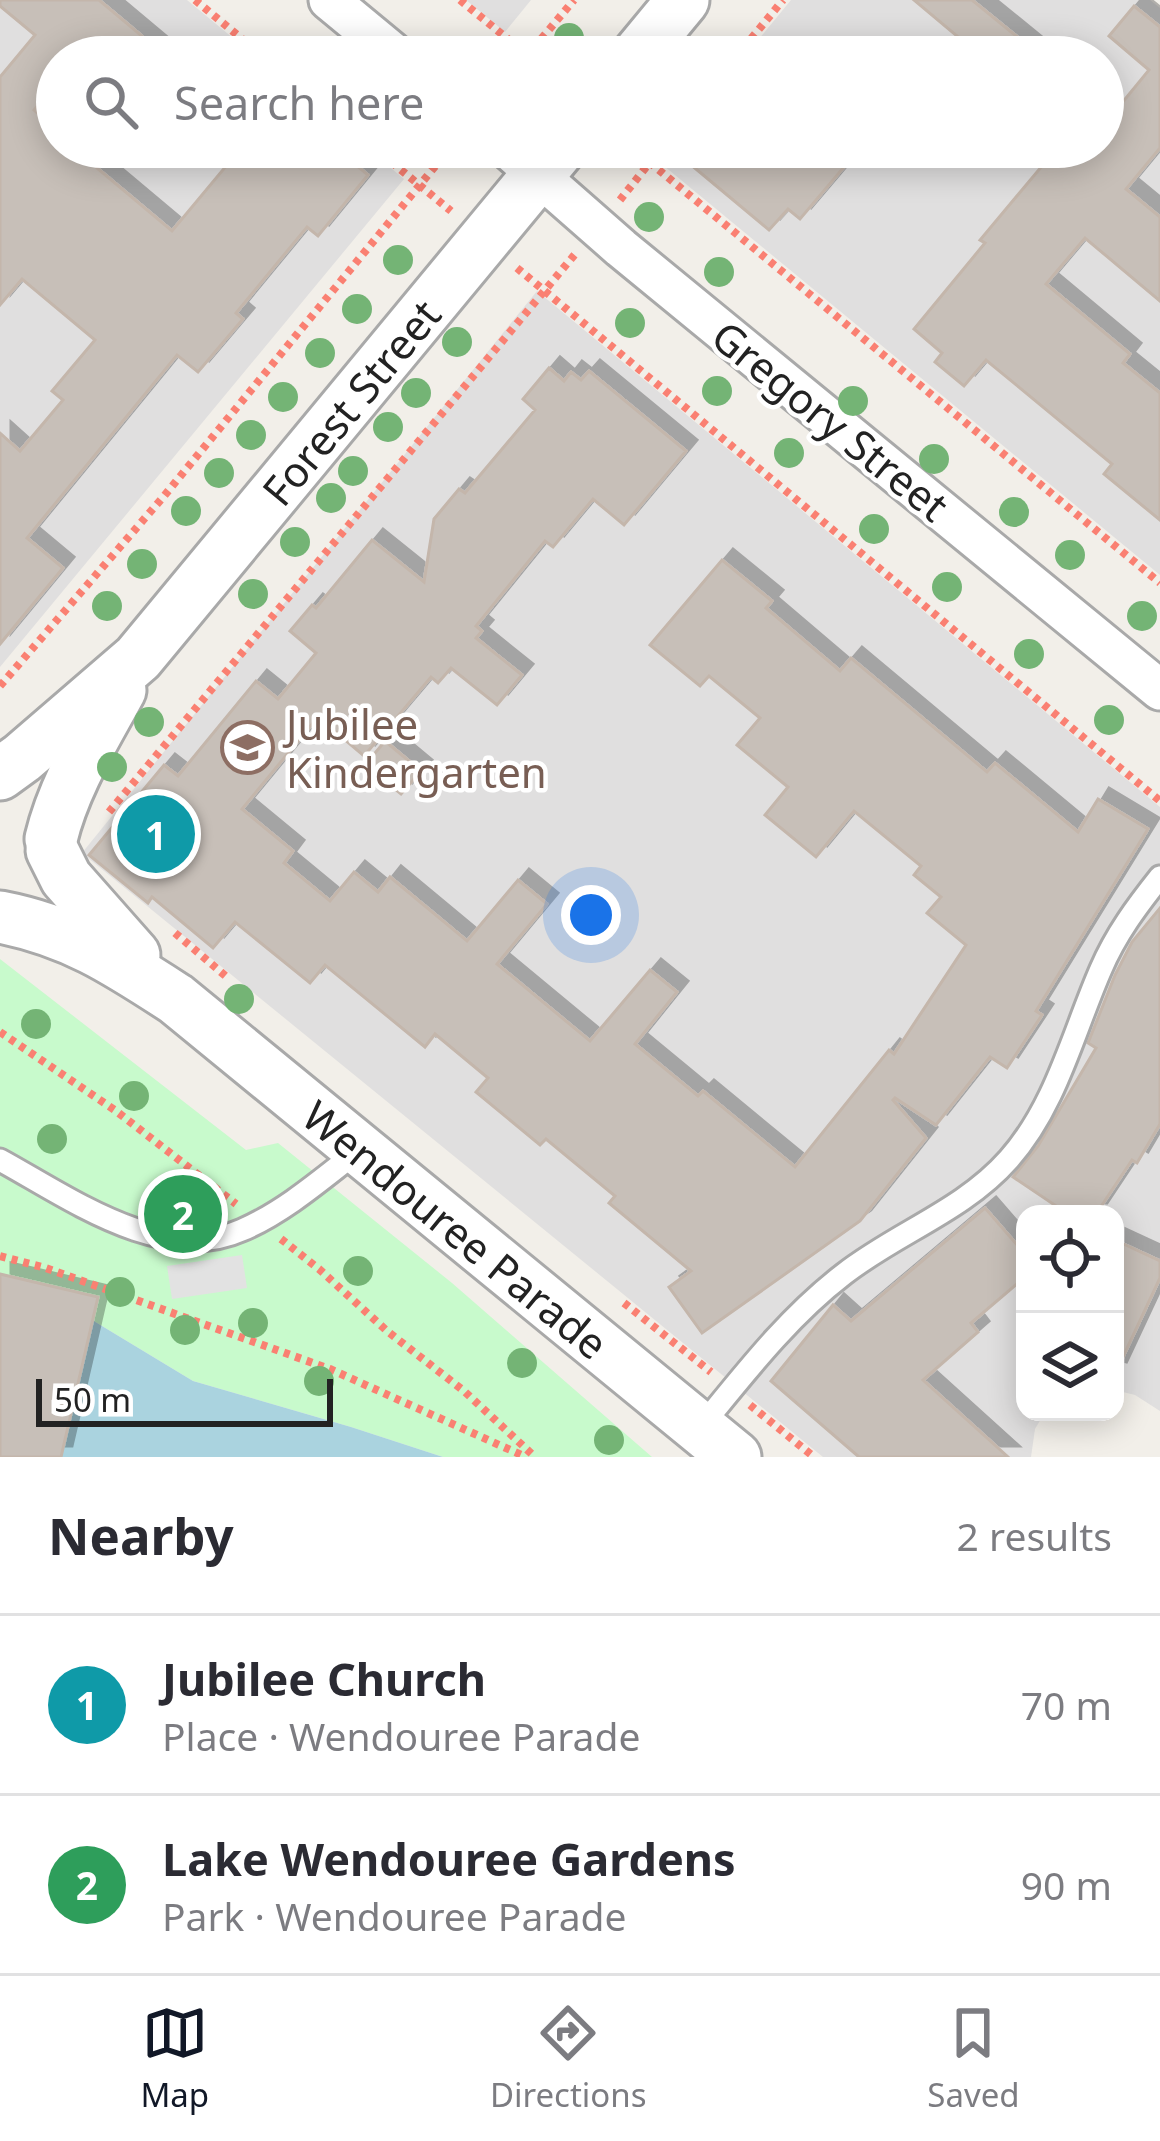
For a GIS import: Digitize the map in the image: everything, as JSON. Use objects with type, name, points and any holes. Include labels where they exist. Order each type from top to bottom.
[{"type":"street","points":[[329,0],[373,36]]},
{"type":"street","points":[[653,36],[683,0]]},
{"type":"street","name":"Forest Street","points":[[0,915],[39,887],[66,839],[60,806],[138,658],[526,168]]},
{"type":"street","name":"Gregory Street","points":[[546,168],[598,227],[1160,690]]},
{"type":"street","name":"Forest Street","points":[[0,777],[138,658]]},
{"type":"street","name":"Wendouree Parade","points":[[0,777],[35,802],[66,839],[66,878],[176,999],[717,1443]]},
{"type":"street","name":"Wendouree Parade","points":[[0,915],[94,947],[176,999]]},
{"type":"lane","points":[[717,1443],[786,1325],[871,1254],[962,1201],[1010,1158],[1052,1089],[1114,941],[1160,877]]},
{"type":"lane","points":[[0,1160],[116,1222],[164,1238],[200,1240],[239,1232],[258,1222],[358,1150]]},
{"type":"path","points":[[195,0],[239,36]]},
{"type":"path","points":[[460,0],[504,36]]},
{"type":"path","points":[[544,36],[574,0]]},
{"type":"path","points":[[753,36],[783,0]]},
{"type":"path","points":[[0,686],[164,496],[434,168]]},
{"type":"path","points":[[66,839],[545,292],[645,168]]},
{"type":"path","points":[[657,168],[1160,583]]},
{"type":"path","points":[[545,292],[1160,801]]},
{"type":"path","points":[[0,1256],[330,1369],[526,1457]]},
{"type":"shaded area","points":[[0,0],[187,0],[231,36],[36,36],[36,168],[391,168],[404,179],[0,667]]},
{"type":"shaded area","points":[[466,0],[531,0],[505,32]]},
{"type":"shaded area","points":[[791,0],[1150,0],[1160,8],[1160,575],[666,168],[1124,168],[1124,36],[761,36]]},
{"type":"shaded area","points":[[537,291],[1160,807],[1160,1411],[1124,1392],[1124,1205],[1016,1205],[1016,1421],[1040,1421],[1031,1457],[823,1457],[82,853]]},
{"type":"shaded area","points":[[242,1255],[247,1288],[172,1299],[167,1266]]},
{"type":"green space","points":[[0,959],[246,1150],[278,1143],[452,1283],[652,1457],[443,1457],[193,1381],[54,1297],[0,1278]]},
{"type":"water","points":[[54,1297],[193,1381],[443,1457],[0,1457]]},
{"type":"building","points":[[0,0],[99,0],[142,36],[36,36],[36,168],[97,168],[172,231],[224,168],[360,168],[368,175],[318,236],[307,227],[236,313],[243,319],[198,372],[177,355],[27,538],[63,568],[0,644],[0,433],[20,451],[63,400],[52,391],[95,340],[22,279],[0,305],[0,77],[35,35],[0,6]]},
{"type":"building","points":[[914,0],[972,0],[1016,36],[957,36]]},
{"type":"building","points":[[1134,6],[1160,27],[1160,148],[1126,189],[1160,217],[1160,301],[1085,238],[1046,284],[1130,354],[1123,363],[1160,393],[1160,520],[1104,474],[1112,464],[986,360],[964,386],[935,362],[942,353],[914,329],[1040,168],[1124,168],[1124,100],[1149,70],[1124,49],[1124,36],[1109,36]]},
{"type":"building","points":[[695,168],[843,168],[800,219],[788,209],[769,230]]},
{"type":"building","points":[[549,368],[564,381],[571,372],[581,380],[589,371],[686,451],[624,525],[593,499],[553,547],[545,541],[476,626],[482,631],[476,638],[522,675],[497,705],[451,668],[438,683],[431,677],[364,756],[318,717],[242,809],[293,851],[284,863],[330,901],[354,872],[378,892],[390,877],[467,941],[518,880],[547,904],[497,964],[590,1041],[650,970],[677,992],[635,1044],[698,1096],[703,1091],[795,1167],[889,1050],[894,1054],[966,945],[927,913],[941,897],[914,875],[921,866],[854,811],[816,857],[765,815],[788,787],[737,745],[760,718],[709,676],[700,686],[650,645],[722,560],[772,601],[766,608],[840,671],[851,658],[987,772],[995,763],[1078,832],[1098,799],[1148,829],[1036,1011],[1042,1015],[1007,1068],[990,1057],[936,1125],[895,1098],[926,1138],[860,1221],[702,1333],[669,1287],[691,1271],[609,1203],[615,1196],[546,1139],[540,1145],[476,1092],[488,1078],[435,1034],[425,1047],[325,965],[310,983],[235,922],[213,948],[152,897],[148,903],[89,855],[164,765],[178,776],[256,681],[278,699],[316,653],[290,631],[312,605],[316,608],[372,540],[424,582],[434,519],[459,489],[465,493],[535,410],[523,399]]},
{"type":"building","points":[[385,741],[421,771],[401,794],[365,765]]},
{"type":"building","points":[[1160,908],[1160,1124],[1137,1163],[1132,1160],[1102,1205],[1055,1205],[1013,1177],[1038,1146],[1096,1048],[1088,1043],[1132,942]]},
{"type":"building","points":[[985,1208],[1016,1244],[1016,1285],[971,1323],[978,1332],[923,1380],[1008,1457],[859,1457],[771,1381],[833,1305],[851,1321]]},
{"type":"building","points":[[1124,1244],[1160,1261],[1160,1278],[1124,1355]]},
{"type":"building","points":[[0,1274],[98,1297],[61,1457],[0,1457]]},
{"type":"place","name":"Jubilee Kindergarten","points":[[247,747]]},
{"type":"place","name":"Jubilee Church","points":[[156,834]]},
{"type":"place","name":"Lake Wendouree Gardens","points":[[183,1214]]}]
